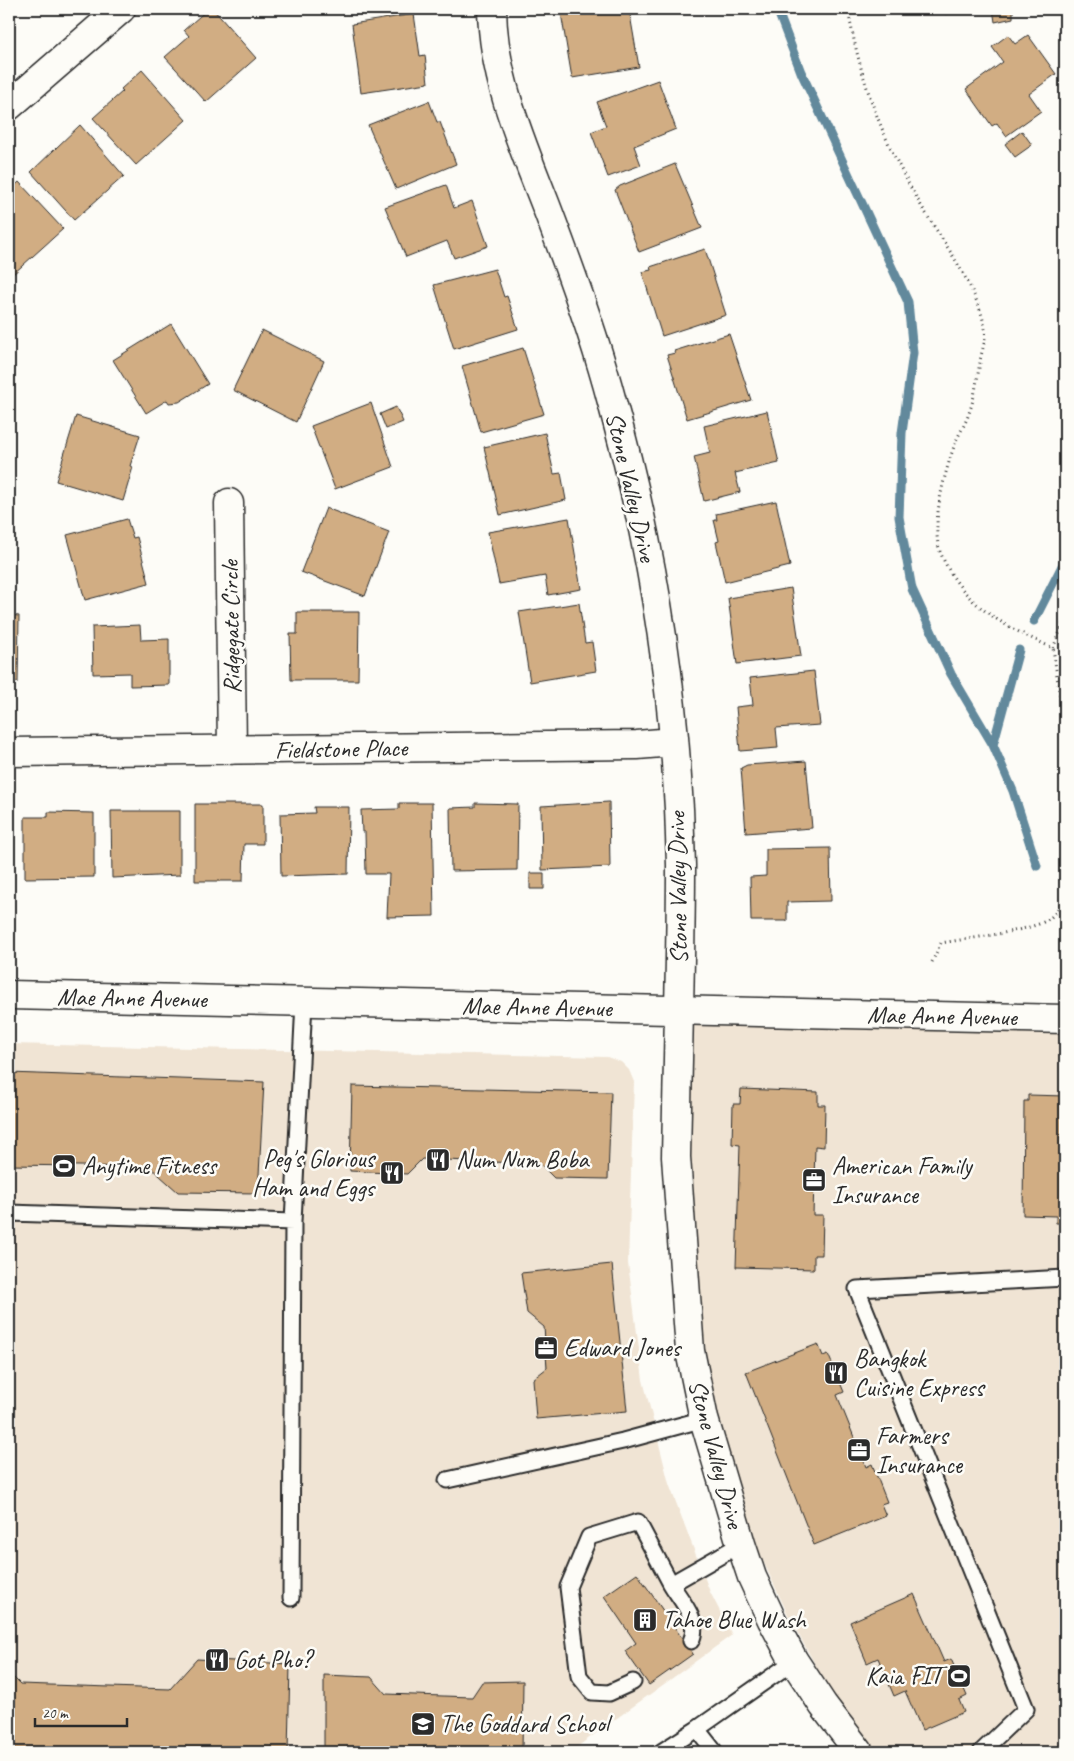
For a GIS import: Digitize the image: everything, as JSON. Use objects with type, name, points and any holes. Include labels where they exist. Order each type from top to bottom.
[{"type":"street","points":[[9,106],[121,9]]},
{"type":"street","name":"Stone Valley Drive","points":[[492,9],[498,67],[512,118],[577,288],[612,402],[643,528],[662,638],[673,742],[680,864],[680,1010],[676,1157],[690,1351],[704,1419],[741,1544],[756,1586],[794,1661],[823,1705],[859,1752]]},
{"type":"street","name":"Ridgegate Circle","points":[[229,503],[232,750]]},
{"type":"street","name":"Fieldstone Place","points":[[9,752],[637,745],[673,742]]},
{"type":"street","name":"Mae Anne Avenue","points":[[9,995],[1065,1018]]},
{"type":"lane","points":[[291,1598],[293,1222],[304,1002]]},
{"type":"lane","points":[[9,1213],[293,1222]]},
{"type":"lane","points":[[981,1752],[1026,1709],[857,1289],[1065,1278]]},
{"type":"lane","points":[[448,1480],[624,1441],[704,1419]]},
{"type":"lane","points":[[633,1682],[609,1693],[592,1692],[579,1676],[568,1587],[589,1536],[638,1522],[671,1584],[694,1622],[696,1632],[691,1641]]},
{"type":"lane","points":[[671,1584],[741,1544]]},
{"type":"lane","points":[[662,1752],[794,1661]]},
{"type":"lane","points":[[697,1729],[715,1752]]},
{"type":"path","points":[[848,9],[854,47],[869,99],[884,135],[918,202],[961,270],[986,330],[976,388],[969,414],[956,442],[940,503],[935,531],[940,553],[958,586],[986,613],[1053,648]]},
{"type":"path","points":[[1065,620],[1053,648],[1065,732]]},
{"type":"path","points":[[932,962],[940,943],[1027,927],[1050,919],[1065,892]]},
{"type":"shaded area","points":[[679,1010],[1065,1019],[1065,1752],[869,1752],[834,1699],[790,1619],[714,1456],[704,1419]]},
{"type":"shaded area","points":[[9,1044],[607,1057],[621,1062],[629,1070],[634,1082],[628,1263],[643,1380],[669,1484],[710,1592],[732,1635],[570,1752],[9,1752]]},
{"type":"building","points":[[208,9],[213,9],[256,58],[206,102],[165,57],[189,36],[184,30]]},
{"type":"building","points":[[567,9],[629,9],[639,67],[572,78],[561,13],[568,12]]},
{"type":"building","points":[[944,9],[975,9],[945,14]]},
{"type":"building","points":[[993,9],[1013,9],[1013,18],[995,22]]},
{"type":"building","points":[[414,14],[420,56],[425,55],[428,83],[361,93],[352,24]]},
{"type":"building","points":[[1008,35],[1015,44],[1028,35],[1056,74],[1029,94],[1041,111],[1006,136],[997,123],[992,126],[966,89],[1003,62],[992,47]]},
{"type":"building","points":[[142,70],[186,120],[136,165],[93,118],[123,91],[121,89]]},
{"type":"building","points":[[658,80],[676,129],[634,146],[641,165],[608,177],[591,132],[606,126],[597,102]]},
{"type":"building","points":[[429,101],[437,122],[440,122],[456,164],[396,189],[368,125]]},
{"type":"building","points":[[80,125],[124,176],[74,220],[31,172]]},
{"type":"building","points":[[1022,131],[1032,145],[1015,157],[1005,144]]},
{"type":"building","points":[[675,164],[702,228],[639,252],[615,190],[620,186]]},
{"type":"building","points":[[19,182],[63,229],[12,275],[9,272],[9,191]]},
{"type":"building","points":[[446,185],[454,208],[472,201],[488,246],[454,258],[447,241],[406,257],[385,207]]},
{"type":"building","points":[[705,249],[726,315],[662,336],[642,272],[651,270],[650,267]]},
{"type":"building","points":[[495,269],[504,297],[507,296],[518,329],[454,349],[434,285]]},
{"type":"building","points":[[171,324],[208,384],[179,402],[169,403],[167,400],[146,413],[113,360]]},
{"type":"building","points":[[262,330],[324,361],[296,422],[233,390]]},
{"type":"building","points":[[729,334],[751,400],[687,419],[667,355],[675,353],[674,351]]},
{"type":"building","points":[[523,348],[544,414],[481,432],[462,366]]},
{"type":"building","points":[[371,403],[393,467],[335,489],[311,426]]},
{"type":"building","points":[[396,407],[403,422],[386,429],[380,414]]},
{"type":"building","points":[[767,411],[779,463],[735,473],[740,492],[704,501],[694,457],[710,453],[704,426]]},
{"type":"building","points":[[76,416],[140,435],[130,466],[133,467],[123,501],[56,481]]},
{"type":"building","points":[[545,433],[554,474],[561,473],[566,500],[500,515],[484,447]]},
{"type":"building","points":[[776,501],[790,566],[725,582],[716,542],[719,541],[714,520],[717,520],[716,514]]},
{"type":"building","points":[[326,508],[389,532],[365,596],[301,572]]},
{"type":"building","points":[[569,518],[581,589],[548,595],[545,576],[499,584],[488,532]]},
{"type":"building","points":[[127,519],[133,538],[137,537],[149,583],[85,600],[67,535]]},
{"type":"building","points":[[791,588],[801,656],[737,664],[728,598]]},
{"type":"building","points":[[579,603],[585,643],[592,642],[596,671],[530,682],[519,612]]},
{"type":"building","points":[[297,612],[359,612],[358,680],[291,680],[290,634],[297,634]]},
{"type":"building","points":[[9,615],[19,616],[18,682],[9,682]]},
{"type":"building","points":[[140,625],[141,640],[169,639],[169,685],[130,686],[130,673],[93,674],[92,627]]},
{"type":"building","points":[[814,671],[820,725],[776,728],[778,748],[740,751],[736,707],[753,705],[750,678]]},
{"type":"building","points":[[806,761],[812,828],[746,833],[741,768],[747,765]]},
{"type":"building","points":[[609,802],[610,867],[542,870],[541,806]]},
{"type":"building","points":[[399,803],[432,803],[434,916],[387,917],[389,874],[366,874],[365,832],[362,832],[361,810],[399,809]]},
{"type":"building","points":[[475,803],[518,804],[517,870],[451,871],[450,808],[475,807]]},
{"type":"building","points":[[195,804],[263,804],[263,844],[244,844],[243,881],[195,881]]},
{"type":"building","points":[[314,807],[349,807],[348,874],[281,876],[280,814],[315,813]]},
{"type":"building","points":[[111,811],[180,811],[180,875],[112,878]]},
{"type":"building","points":[[48,812],[94,813],[94,877],[25,878],[25,817],[48,817]]},
{"type":"building","points":[[830,848],[831,901],[787,902],[787,921],[751,921],[750,877],[766,876],[766,849]]},
{"type":"building","points":[[530,873],[544,873],[544,889],[530,889]]},
{"type":"building","points":[[9,1073],[264,1082],[258,1193],[178,1192],[150,1167],[9,1165]]},
{"type":"building","points":[[352,1086],[611,1092],[608,1179],[554,1178],[540,1164],[422,1159],[407,1174],[350,1171]]},
{"type":"building","points":[[741,1089],[818,1092],[818,1105],[825,1105],[824,1147],[815,1146],[813,1215],[823,1215],[822,1255],[814,1255],[814,1269],[736,1267],[740,1145],[732,1144],[733,1104],[740,1104]]},
{"type":"building","points":[[1028,1095],[1065,1096],[1065,1223],[1056,1223],[1056,1216],[1023,1215],[1024,1101],[1028,1101]]},
{"type":"building","points":[[612,1264],[627,1411],[536,1419],[533,1379],[547,1368],[544,1327],[527,1313],[521,1273]]},
{"type":"building","points":[[818,1344],[823,1356],[828,1354],[844,1392],[837,1395],[866,1467],[872,1464],[887,1502],[881,1504],[886,1516],[814,1545],[746,1372]]},
{"type":"building","name":"Tahoe Blue Wash","points":[[637,1573],[693,1654],[649,1685],[625,1651],[636,1643],[604,1596]]},
{"type":"building","points":[[914,1594],[944,1662],[951,1659],[967,1696],[959,1700],[964,1712],[922,1730],[905,1691],[894,1696],[878,1658],[867,1663],[850,1622]]},
{"type":"building","points":[[197,1659],[290,1664],[288,1752],[9,1752],[9,1673],[20,1684],[170,1689]]},
{"type":"building","name":"The Goddard School","points":[[324,1675],[371,1677],[386,1694],[472,1697],[482,1682],[523,1681],[522,1752],[324,1752]]},
{"type":"waterway","points":[[777,9],[801,72],[908,302],[913,353],[902,433],[899,517],[912,589],[951,674],[993,745]]},
{"type":"waterway","points":[[1034,621],[1065,560]]},
{"type":"waterway","points":[[1019,650],[993,745],[1013,791],[1037,866]]},
{"type":"place","name":"Num Num Boba","points":[[438,1160]]},
{"type":"place","name":"Anytime Fitness","points":[[64,1166]]},
{"type":"place","name":"Peg's Glorious Ham and Eggs","points":[[392,1173]]},
{"type":"place","name":"American Family Insurance","points":[[814,1180]]},
{"type":"place","name":"Edward Jones","points":[[546,1348]]},
{"type":"place","name":"Bangkok Cuisine Express","points":[[836,1373]]},
{"type":"place","name":"Farmers Insurance","points":[[859,1450]]},
{"type":"place","name":"Tahoe Blue Wash","points":[[645,1620]]},
{"type":"place","name":"Got Pho?","points":[[217,1660]]},
{"type":"place","name":"Kaia FIT","points":[[959,1676]]},
{"type":"place","name":"The Goddard School","points":[[423,1724]]}]
